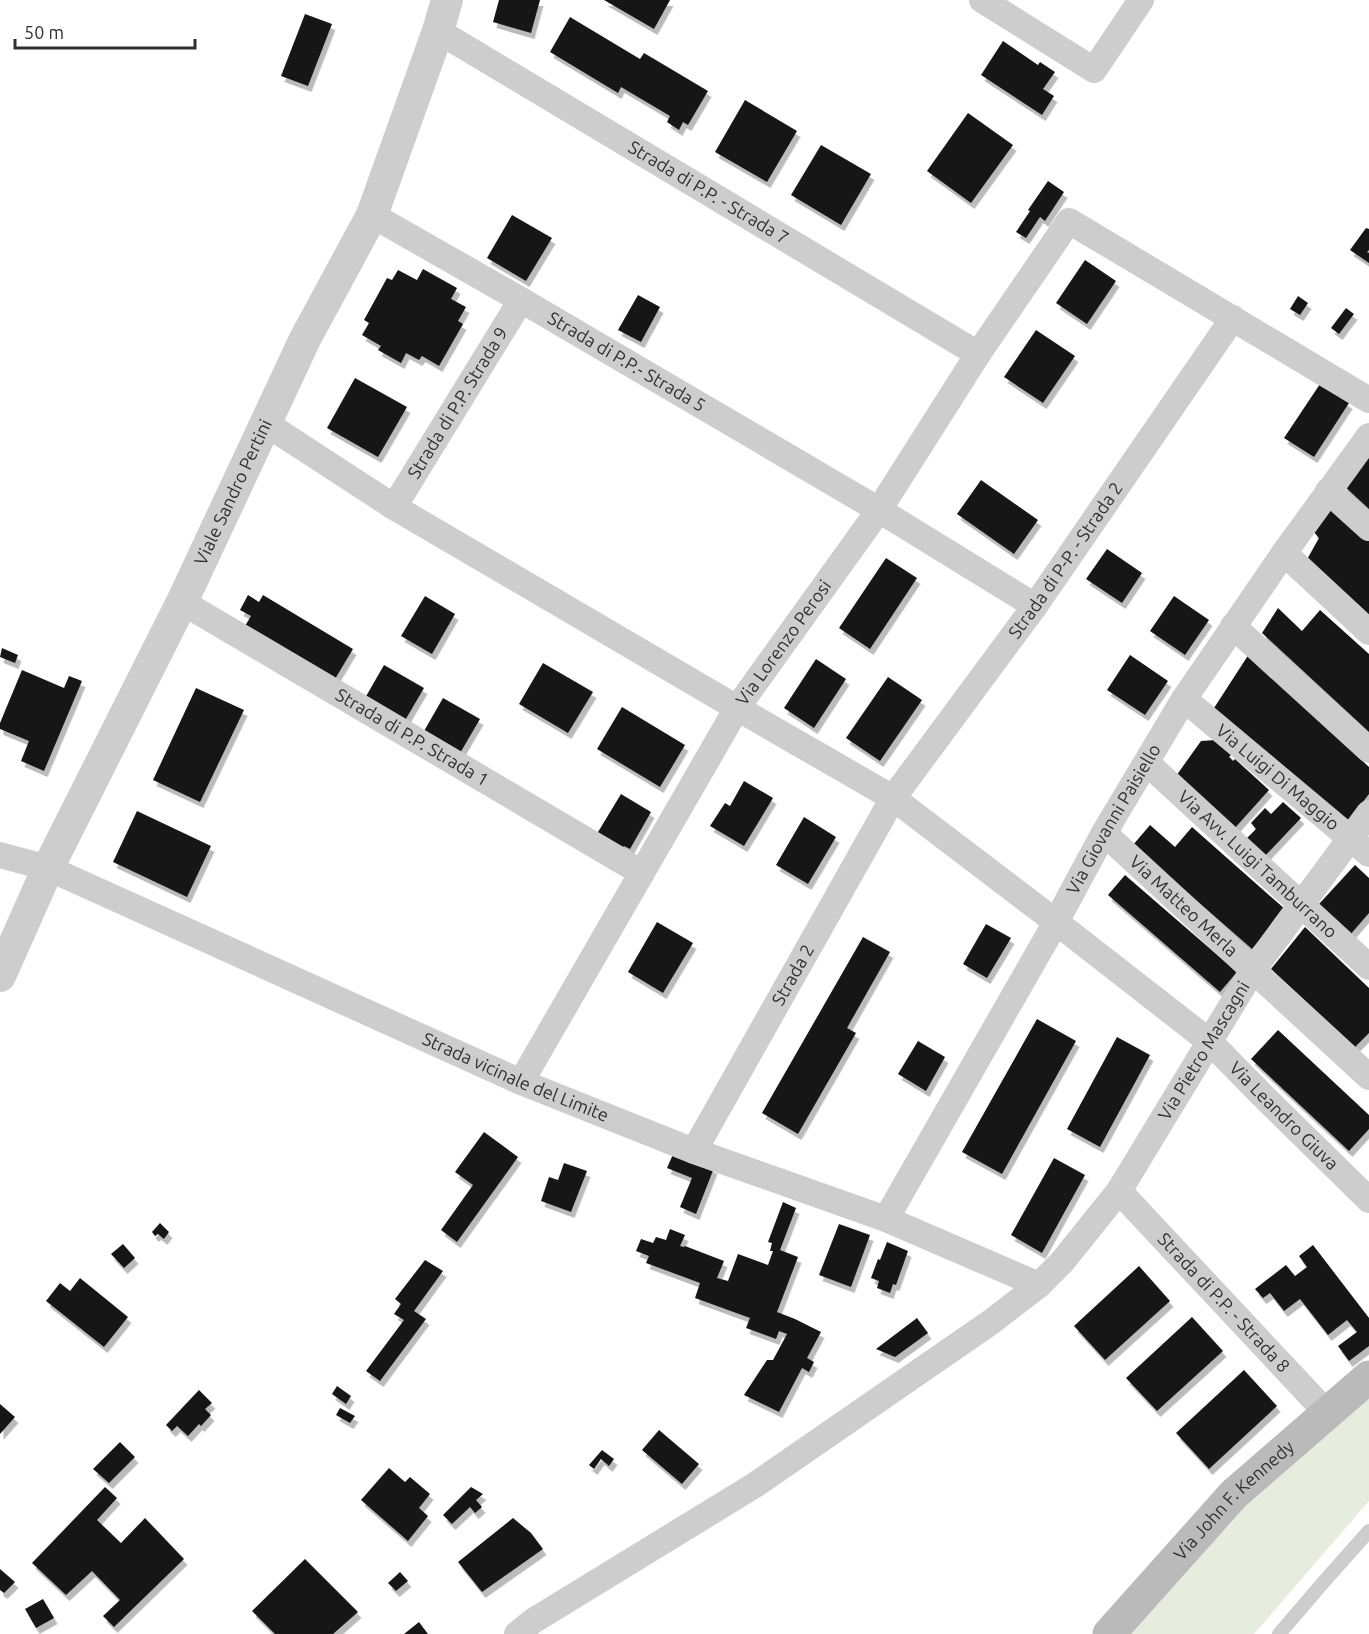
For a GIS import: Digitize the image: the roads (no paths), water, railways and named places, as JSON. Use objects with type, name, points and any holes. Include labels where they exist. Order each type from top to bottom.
[{"type":"main road","name":"Via John F. Kennedy","points":[[1109,1634],[1234,1494],[1369,1377]]},
{"type":"street","name":"Viale Sandro Pertini","points":[[0,976],[48,868],[182,602],[305,339],[372,215],[447,0]]},
{"type":"street","points":[[982,0],[1094,69],[1141,0]]},
{"type":"street","name":"Strada di P.P. - Strada 7","points":[[438,31],[978,354]]},
{"type":"street","name":"Strada di P.P.- Strada 5","points":[[372,215],[879,510],[1035,606]]},
{"type":"street","name":"Via Lorenzo Perosi","points":[[521,1082],[736,708],[879,510],[978,354],[1069,221],[1233,318]]},
{"type":"street","name":"Strada di P.P. Strada 9","points":[[394,507],[521,300]]},
{"type":"street","points":[[1233,318],[1369,400]]},
{"type":"street","name":"Strada di P-P. - Strada 2","points":[[894,798],[1035,606],[1233,318]]},
{"type":"street","name":"Via Leandro Giuva","points":[[265,423],[394,507],[894,798],[1210,1042],[1369,1200]]},
{"type":"street","name":"Via Giovanni Paisiello","points":[[886,1219],[1056,922],[1104,833],[1184,699],[1284,553],[1369,436]]},
{"type":"street","points":[[1328,491],[1369,528]]},
{"type":"street","points":[[1284,553],[1369,632]]},
{"type":"street","name":"Strada di P.P. Strada 1","points":[[182,602],[642,873]]},
{"type":"street","points":[[1233,626],[1369,750]]},
{"type":"street","name":"Via Luigi Di Maggio","points":[[1184,699],[1360,846]]},
{"type":"street","name":"Via Avv. Luigi Tamburrano","points":[[1147,763],[1369,967]]},
{"type":"street","name":"Strada 2","points":[[694,1151],[894,798]]},
{"type":"street","name":"Via Pietro Mascagni","points":[[517,1634],[533,1621],[755,1485],[991,1322],[1039,1285],[1062,1262],[1119,1191],[1253,970],[1301,903],[1360,846],[1369,813]]},
{"type":"street","name":"Via Matteo Merla","points":[[1104,833],[1369,1077]]},
{"type":"street","name":"Strada vicinale del Limite","points":[[0,855],[48,868],[521,1082],[694,1151],[886,1219],[1039,1285]]},
{"type":"street","name":"Strada di P.P. - Strada 8","points":[[1119,1191],[1327,1413]]},
{"type":"lane","points":[[1280,1634],[1369,1532]]}]
